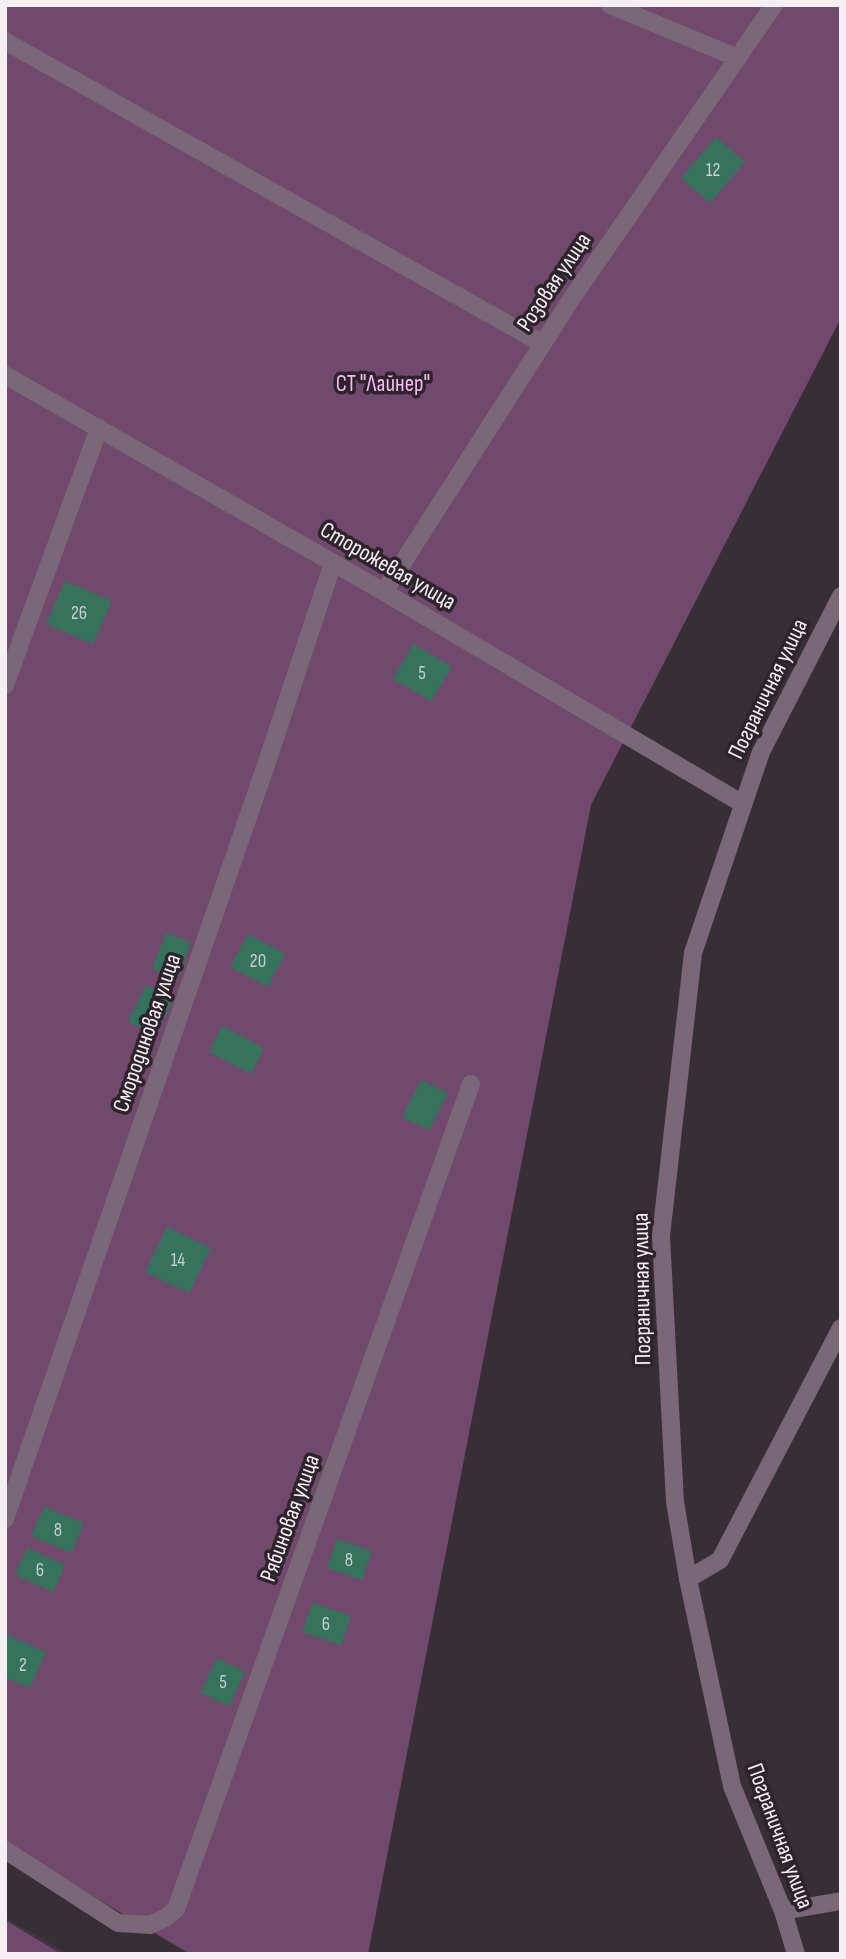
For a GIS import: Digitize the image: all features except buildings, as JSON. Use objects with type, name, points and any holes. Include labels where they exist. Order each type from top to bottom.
[{"type":"street","points":[[610,5],[737,58]]},
{"type":"street","name":"Розовая улица","points":[[384,592],[543,344],[774,5]]},
{"type":"street","points":[[5,41],[543,344]]},
{"type":"street","name":"Сторожевая улица","points":[[5,375],[384,592],[743,804]]},
{"type":"street","points":[[5,685],[99,428]]},
{"type":"street","name":"Смородиновая улица","points":[[5,1519],[262,779],[333,563]]},
{"type":"street","name":"Пограничная улица","points":[[796,1954],[783,1910],[732,1786],[688,1579],[675,1502],[661,1236],[693,953],[761,752],[841,596]]},
{"type":"street","name":"Рябиновая улица","points":[[5,1850],[118,1923],[150,1925],[176,1909],[471,1084]]},
{"type":"street","points":[[688,1579],[720,1560],[841,1328]]},
{"type":"street","points":[[783,1910],[841,1901]]},
{"type":"shaded area","points":[[5,1917],[68,1954],[5,1954]]},
{"type":"green space","name":"СТ \"Лайнер\"","points":[[5,5],[841,5],[841,318],[591,805],[368,1954],[190,1954],[5,1844]]},
{"type":"green space","points":[[5,1920],[61,1954],[5,1954]]}]
